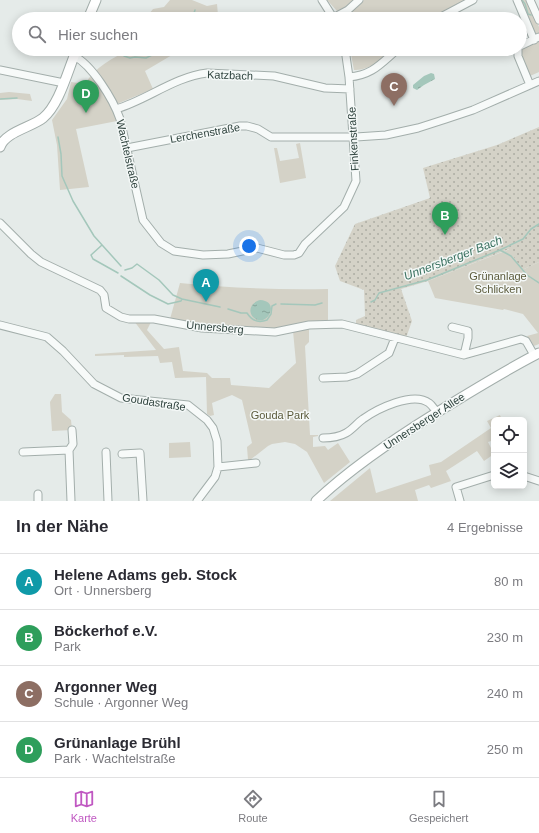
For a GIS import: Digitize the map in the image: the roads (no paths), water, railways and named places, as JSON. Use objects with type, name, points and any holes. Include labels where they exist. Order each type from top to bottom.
[{"type":"main road","points":[[91,12],[96,0]]},
{"type":"main road","points":[[0,144],[19,130],[42,119],[49,112],[54,106],[74,56]]},
{"type":"main road","name":"Unnersberger Allee","points":[[316,501],[355,467],[408,429],[536,354]]},
{"type":"street","points":[[322,0],[329,12]]},
{"type":"street","points":[[344,12],[359,0]]},
{"type":"street","points":[[450,12],[473,0]]},
{"type":"street","points":[[517,0],[523,12]]},
{"type":"street","points":[[530,0],[539,20]]},
{"type":"street","points":[[527,19],[537,38],[527,43]]},
{"type":"street","name":"Wachtelstraße","points":[[79,56],[93,72],[116,109],[120,119],[143,220]]},
{"type":"street","name":"Finkenstraße","points":[[143,220],[159,241],[174,250],[187,253],[214,255],[228,254],[257,248],[284,255],[297,254],[301,252],[305,244],[344,208],[356,181],[350,77],[346,56]]},
{"type":"street","points":[[350,77],[368,73],[389,56]]},
{"type":"street","points":[[518,56],[530,85]]},
{"type":"street","points":[[0,70],[64,83]]},
{"type":"street","name":"Katzbach","points":[[116,109],[179,82],[207,73],[274,76],[320,88],[350,88]]},
{"type":"street","name":"Lerchenstraße","points":[[127,148],[240,126],[256,128],[271,137],[353,137],[386,135],[446,120],[473,110],[539,81]]},
{"type":"street","name":"Unnersberg","points":[[0,223],[41,262],[100,290],[104,295],[106,308],[121,318],[154,319],[202,328],[275,332],[309,325],[342,324],[464,355],[522,339],[528,343],[536,354]]},
{"type":"street","name":"Goudastraße","points":[[0,326],[47,337],[63,351],[94,384],[121,398],[188,405],[207,420],[212,428],[216,441],[218,467]]},
{"type":"street","points":[[452,327],[468,331],[464,355]]},
{"type":"street","points":[[323,378],[347,377],[357,374],[389,353],[395,338]]},
{"type":"street","points":[[323,438],[331,438],[344,434],[371,414],[398,401],[425,401],[430,403],[437,412]]},
{"type":"street","points":[[71,501],[69,450],[73,444],[72,430]]},
{"type":"street","points":[[23,452],[69,450]]},
{"type":"street","points":[[106,452],[108,501]]},
{"type":"street","points":[[122,454],[140,453],[143,501]]},
{"type":"street","points":[[197,501],[215,477],[218,467],[256,463]]},
{"type":"street","points":[[460,501],[456,487],[491,476]]},
{"type":"street","points":[[527,477],[539,481]]},
{"type":"water","points":[[431,73],[434,74],[435,79],[417,90],[413,88],[413,85],[424,76]]},
{"type":"water","points":[[260,300],[267,302],[271,309],[270,314],[263,320],[258,320],[253,317],[250,312],[253,304]]},
{"type":"waterway","points":[[522,0],[528,14],[531,15]]},
{"type":"waterway","points":[[124,56],[130,58],[146,58],[150,56]]},
{"type":"waterway","points":[[0,99],[17,98]]},
{"type":"waterway","name":"Unnersberger Bach","points":[[58,137],[61,154],[62,176],[73,201],[94,236],[121,266]]},
{"type":"waterway","name":"Unnersberger Bach","points":[[371,302],[375,300],[379,293],[427,280],[500,250],[523,239],[531,229],[539,224]]},
{"type":"waterway","points":[[102,245],[91,255],[93,259],[118,273]]},
{"type":"waterway","points":[[500,250],[511,256],[527,275],[539,283]]},
{"type":"waterway","name":"Unnersberger Bach","points":[[125,270],[132,268],[137,264],[159,280],[173,295],[182,299],[220,307]]},
{"type":"waterway","points":[[121,276],[150,295],[168,304],[181,301],[182,299]]},
{"type":"waterway","name":"Unnersberger Bach","points":[[281,304],[315,305],[322,303]]},
{"type":"waterway","name":"Unnersberger Bach","points":[[228,309],[241,313],[247,313],[253,320],[261,321],[267,320],[271,314],[272,306],[276,304]]},
{"type":"place","name":"Argonner Weg","points":[[394,106]]},
{"type":"place","name":"Grünanlage Brühl","points":[[86,113]]},
{"type":"place","name":"Böckerhof e.V.","points":[[445,235]]},
{"type":"place","name":"Helene Adams geb. Stock","points":[[206,302]]},
{"type":"park label","name":"Grünanlage Schlicken","points":[[498,282]]},
{"type":"park label","name":"Gouda Park","points":[[280,415]]}]
